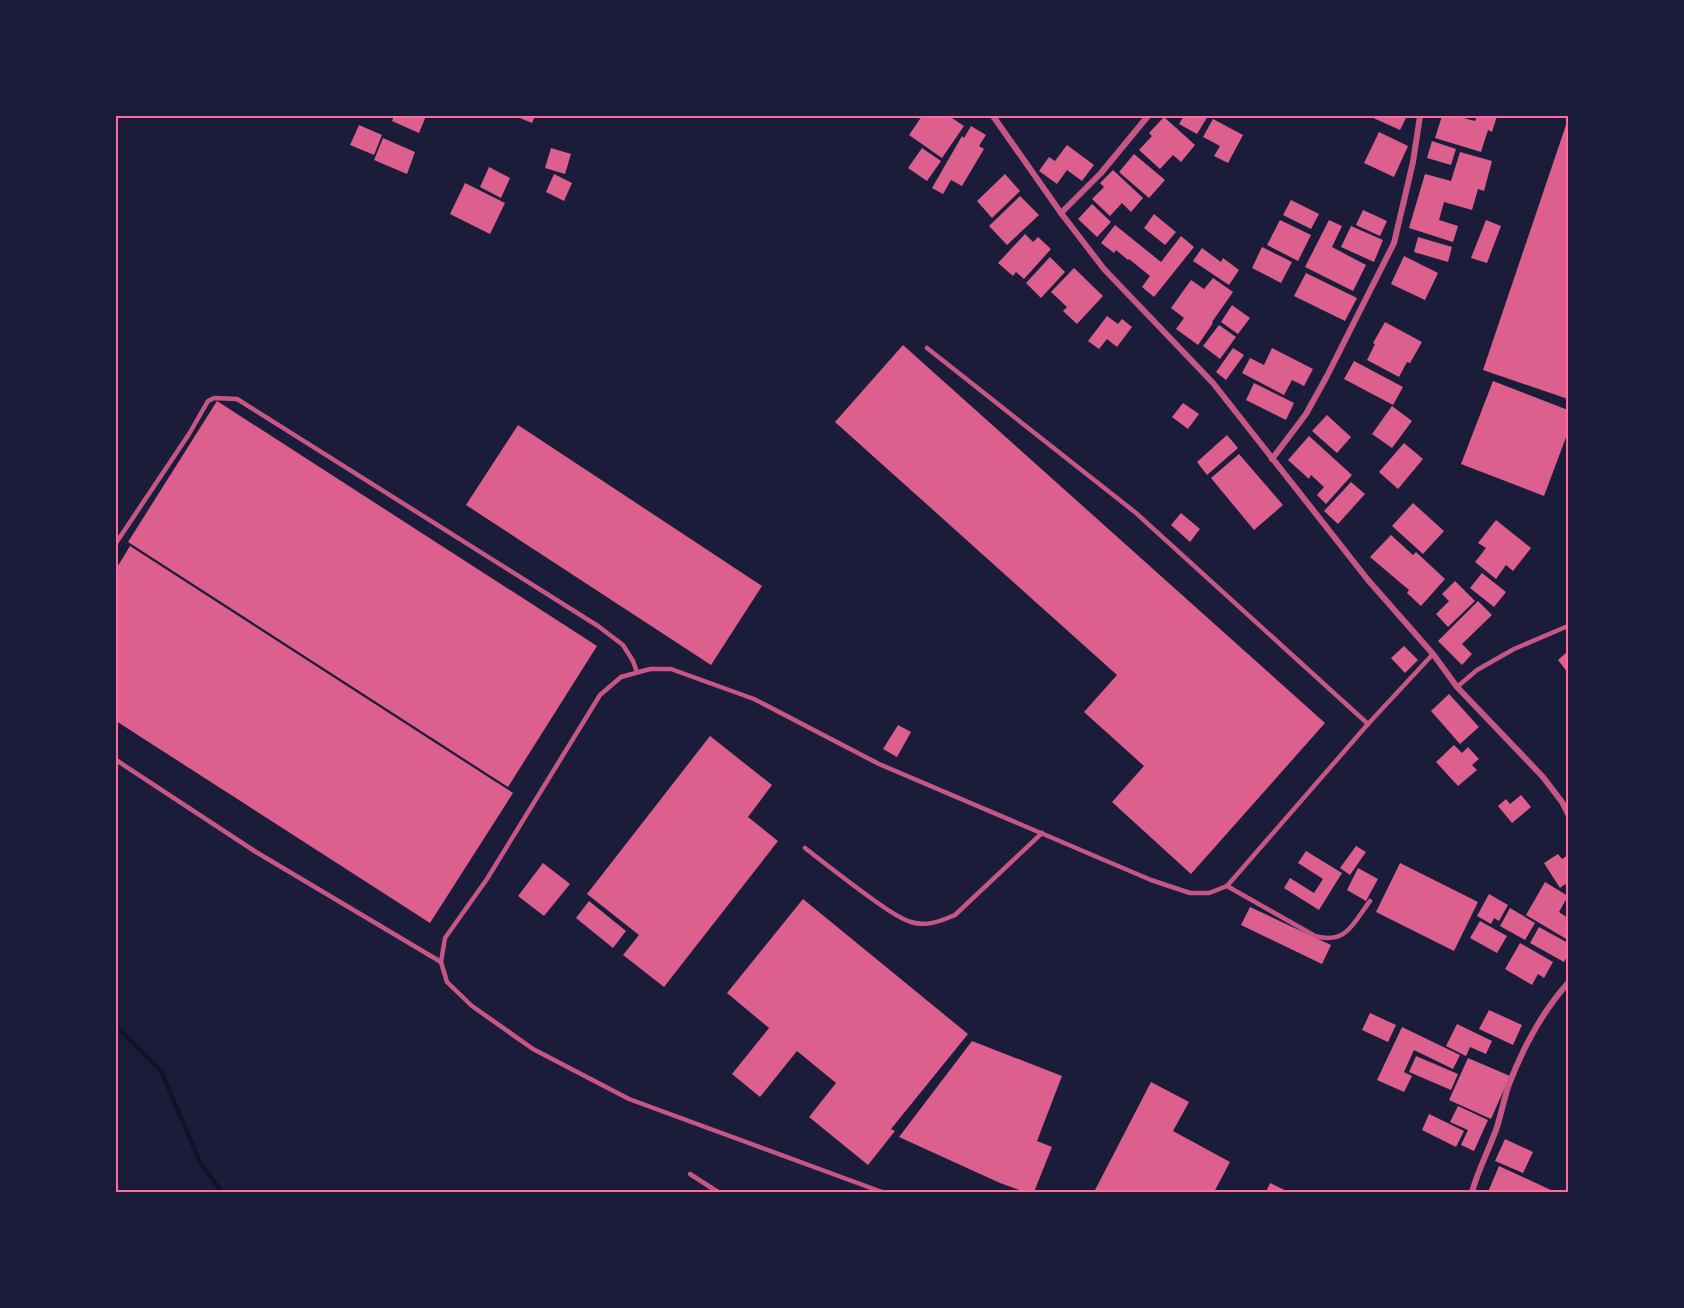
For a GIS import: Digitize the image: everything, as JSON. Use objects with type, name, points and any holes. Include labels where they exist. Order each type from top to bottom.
[{"type":"street","points":[[993,116],[1061,213],[1104,269],[1213,384],[1368,580],[1433,654],[1457,687],[1543,777],[1569,814]]},
{"type":"street","points":[[1061,213],[1101,173],[1148,116]]},
{"type":"street","points":[[1272,459],[1306,414],[1394,243],[1413,162],[1420,116]]},
{"type":"street","points":[[1472,1192],[1477,1173],[1497,1127],[1508,1087],[1525,1048],[1555,998],[1569,982]]},
{"type":"lane","points":[[927,348],[1137,513],[1368,724]]},
{"type":"lane","points":[[116,543],[189,434],[208,401],[214,398],[237,399],[598,626],[623,645],[637,672]]},
{"type":"lane","points":[[1457,687],[1477,670],[1514,649],[1569,626]]},
{"type":"lane","points":[[882,1192],[629,1099],[533,1049],[471,1006],[447,982],[441,962],[445,938],[487,879],[600,695],[621,676],[650,669],[671,669],[754,699],[879,764],[1151,880],[1190,893],[1209,893],[1227,886],[1368,724],[1433,654]]},
{"type":"lane","points":[[116,760],[256,852],[441,962]]},
{"type":"lane","points":[[804,848],[886,909],[910,922],[926,924],[956,915],[1042,833]]},
{"type":"lane","points":[[1227,886],[1315,936],[1327,939],[1335,939],[1343,935],[1370,901]]},
{"type":"lane","points":[[690,1174],[718,1192]]},
{"type":"building","points":[[394,116],[426,116],[419,133],[392,121]]},
{"type":"building","points":[[515,116],[535,116],[532,123]]},
{"type":"building","points":[[922,116],[949,116],[964,126],[942,158],[909,135]]},
{"type":"building","points":[[1184,116],[1208,116],[1197,134],[1179,124]]},
{"type":"building","points":[[1369,116],[1407,116],[1400,130]]},
{"type":"building","points":[[1442,116],[1456,116],[1475,121],[1477,116],[1497,116],[1492,132],[1488,130],[1481,152],[1435,138]]},
{"type":"building","points":[[1164,117],[1195,145],[1181,162],[1173,155],[1160,169],[1139,150],[1152,136],[1149,133]]},
{"type":"building","points":[[1213,119],[1243,135],[1228,163],[1214,156],[1220,146],[1203,137]]},
{"type":"building","points":[[1568,119],[1568,399],[1483,370]]},
{"type":"building","points":[[359,125],[382,135],[374,155],[350,145]]},
{"type":"building","points":[[971,126],[986,135],[979,146],[984,149],[962,186],[951,180],[943,194],[932,188],[962,136],[964,138]]},
{"type":"building","points":[[1379,132],[1408,146],[1394,177],[1364,163]]},
{"type":"building","points":[[383,138],[415,152],[407,174],[374,160]]},
{"type":"building","points":[[1432,141],[1456,149],[1451,165],[1427,158]]},
{"type":"building","points":[[1067,145],[1094,165],[1082,181],[1067,170],[1057,184],[1039,171],[1049,157],[1055,161]]},
{"type":"building","points":[[551,148],[571,154],[565,174],[545,168]]},
{"type":"building","points":[[922,148],[941,161],[927,181],[908,168]]},
{"type":"building","points":[[1460,152],[1492,161],[1484,191],[1478,189],[1472,210],[1444,202],[1439,220],[1458,226],[1453,242],[1409,228],[1425,174],[1451,181]]},
{"type":"building","points":[[1134,154],[1165,180],[1149,198],[1119,172]]},
{"type":"building","points":[[489,167],[510,178],[501,198],[480,187]]},
{"type":"building","points":[[1113,170],[1143,198],[1131,212],[1122,203],[1110,216],[1092,199],[1104,187],[1100,183]]},
{"type":"building","points":[[554,174],[572,183],[564,201],[546,192]]},
{"type":"building","points":[[1005,174],[1020,191],[992,218],[977,201]]},
{"type":"building","points":[[465,183],[505,203],[490,234],[450,214]]},
{"type":"building","points":[[1020,196],[1039,215],[1007,245],[989,226]]},
{"type":"building","points":[[1291,200],[1319,214],[1311,229],[1283,215]]},
{"type":"building","points":[[1092,204],[1111,222],[1097,237],[1078,219]]},
{"type":"building","points":[[1363,210],[1387,221],[1380,236],[1356,225]]},
{"type":"building","points":[[1154,214],[1176,232],[1165,245],[1144,228]]},
{"type":"building","points":[[1280,220],[1311,235],[1298,261],[1267,245]]},
{"type":"building","points":[[1329,220],[1342,226],[1332,247],[1366,265],[1353,291],[1305,267]]},
{"type":"building","points":[[1486,220],[1501,226],[1487,263],[1471,258]]},
{"type":"building","points":[[1115,225],[1161,262],[1181,236],[1194,247],[1154,297],[1142,287],[1150,276],[1116,250],[1114,253],[1101,243]]},
{"type":"building","points":[[1351,226],[1383,240],[1374,262],[1341,247]]},
{"type":"building","points":[[1025,234],[1033,242],[1038,237],[1051,249],[1024,279],[1016,272],[1013,276],[998,263]]},
{"type":"building","points":[[1418,237],[1452,247],[1448,262],[1414,252]]},
{"type":"building","points":[[1262,247],[1292,262],[1281,283],[1252,268]]},
{"type":"building","points":[[1202,248],[1221,262],[1223,258],[1239,270],[1229,285],[1193,261]]},
{"type":"building","points":[[1404,256],[1438,273],[1425,300],[1391,284]]},
{"type":"building","points":[[1050,257],[1065,272],[1041,298],[1026,283]]},
{"type":"building","points":[[1074,268],[1103,296],[1077,324],[1063,311],[1067,307],[1051,292]]},
{"type":"building","points":[[1306,273],[1357,298],[1345,321],[1294,296]]},
{"type":"building","points":[[1213,278],[1233,292],[1198,345],[1176,329],[1184,318],[1171,308],[1191,280],[1204,289]]},
{"type":"building","points":[[1232,305],[1250,318],[1238,334],[1221,322]]},
{"type":"building","points":[[1107,316],[1118,324],[1122,319],[1132,327],[1117,347],[1107,339],[1099,349],[1088,341]]},
{"type":"building","points":[[1385,322],[1422,342],[1399,377],[1367,360],[1375,344],[1373,343]]},
{"type":"building","points":[[1219,325],[1236,337],[1220,359],[1203,346]]},
{"type":"building","points":[[903,345],[1325,723],[1191,874],[1112,802],[1144,766],[1084,712],[1117,675],[835,422]]},
{"type":"building","points":[[1233,348],[1244,355],[1226,380],[1216,372]]},
{"type":"building","points":[[1272,348],[1313,369],[1304,386],[1292,380],[1284,395],[1242,373],[1250,358],[1264,365]]},
{"type":"building","points":[[1354,361],[1403,387],[1393,405],[1344,379]]},
{"type":"building","points":[[1493,381],[1568,410],[1568,432],[1544,496],[1461,464]]},
{"type":"building","points":[[1254,383],[1294,403],[1286,420],[1246,400]]},
{"type":"building","points":[[217,401],[597,646],[508,787],[128,542]]},
{"type":"building","points":[[1183,403],[1199,414],[1188,429],[1172,417]]},
{"type":"building","points":[[1392,406],[1412,421],[1392,448],[1372,434]]},
{"type":"building","points":[[1327,415],[1351,437],[1337,453],[1312,431]]},
{"type":"building","points":[[518,425],[762,586],[711,665],[466,505]]},
{"type":"building","points":[[1227,435],[1238,448],[1207,475],[1197,462]]},
{"type":"building","points":[[1309,436],[1352,475],[1326,504],[1317,495],[1324,487],[1311,475],[1309,479],[1288,460]]},
{"type":"building","points":[[1404,443],[1423,459],[1398,489],[1379,472]]},
{"type":"building","points":[[1239,454],[1283,505],[1254,530],[1211,478]]},
{"type":"building","points":[[1351,482],[1365,494],[1338,524],[1324,511]]},
{"type":"building","points":[[1413,503],[1444,531],[1423,554],[1392,526]]},
{"type":"building","points":[[1181,513],[1200,529],[1190,542],[1171,525]]},
{"type":"building","points":[[1496,520],[1531,548],[1513,571],[1506,565],[1496,579],[1475,562],[1486,548],[1478,543]]},
{"type":"building","points":[[1391,535],[1413,555],[1416,552],[1445,579],[1421,606],[1407,593],[1409,590],[1370,557]]},
{"type":"building","points":[[130,546],[513,793],[430,923],[116,721],[116,569]]},
{"type":"building","points":[[1482,573],[1506,592],[1494,607],[1470,588]]},
{"type":"building","points":[[1455,581],[1475,601],[1448,627],[1436,614],[1449,601],[1442,594]]},
{"type":"building","points":[[1478,601],[1492,615],[1462,644],[1472,654],[1462,665],[1438,641]]},
{"type":"building","points":[[1404,646],[1418,660],[1405,673],[1391,658]]},
{"type":"building","points":[[1568,651],[1568,673],[1558,660]]},
{"type":"building","points":[[1449,694],[1479,727],[1460,744],[1431,711]]},
{"type":"building","points":[[898,725],[911,732],[897,757],[883,749]]},
{"type":"building","points":[[710,736],[772,785],[748,817],[778,841],[664,987],[623,955],[639,935],[587,894]]},
{"type":"building","points":[[1454,745],[1462,753],[1468,747],[1479,759],[1472,765],[1477,770],[1458,786],[1436,762]]},
{"type":"building","points":[[1521,795],[1531,807],[1512,823],[1498,806],[1506,799],[1510,804]]},
{"type":"building","points":[[1356,846],[1366,852],[1350,875],[1340,868]]},
{"type":"building","points":[[1306,851],[1342,873],[1319,910],[1284,888],[1290,878],[1314,893],[1323,879],[1298,863]]},
{"type":"building","points":[[1558,854],[1562,859],[1568,855],[1568,890],[1565,884],[1560,888],[1544,863]]},
{"type":"building","points":[[543,863],[570,884],[544,916],[518,896]]},
{"type":"building","points":[[1400,863],[1478,902],[1454,951],[1376,912]]},
{"type":"building","points":[[1358,868],[1378,879],[1366,901],[1347,890]]},
{"type":"building","points":[[1545,882],[1568,896],[1559,912],[1568,918],[1568,940],[1526,915]]},
{"type":"building","points":[[1489,894],[1508,905],[1499,921],[1494,918],[1491,924],[1477,916]]},
{"type":"building","points":[[803,899],[968,1034],[891,1129],[895,1131],[868,1165],[809,1117],[836,1083],[797,1051],[760,1097],[732,1074],[769,1028],[727,993]]},
{"type":"building","points":[[589,901],[626,931],[613,948],[576,918]]},
{"type":"building","points":[[1250,907],[1331,945],[1322,964],[1241,925]]},
{"type":"building","points":[[1510,908],[1535,923],[1525,940],[1500,926]]},
{"type":"building","points":[[1480,921],[1507,936],[1497,953],[1470,938]]},
{"type":"building","points":[[1539,927],[1568,943],[1568,954],[1564,962],[1530,943]]},
{"type":"building","points":[[1520,943],[1553,962],[1544,978],[1538,974],[1532,985],[1505,969]]},
{"type":"building","points":[[1489,1010],[1522,1025],[1513,1045],[1479,1029]]},
{"type":"building","points":[[1370,1013],[1396,1025],[1388,1042],[1362,1030]]},
{"type":"building","points":[[1457,1024],[1492,1041],[1486,1054],[1470,1047],[1466,1056],[1446,1046]]},
{"type":"building","points":[[1402,1027],[1460,1055],[1453,1069],[1414,1050],[1404,1072],[1412,1076],[1404,1092],[1377,1080]]},
{"type":"building","points":[[972,1041],[1062,1076],[1037,1141],[1052,1147],[1034,1192],[1025,1192],[1000,1183],[899,1137]]},
{"type":"building","points":[[1416,1056],[1458,1074],[1451,1090],[1409,1072]]},
{"type":"building","points":[[1468,1058],[1510,1076],[1491,1119],[1449,1100]]},
{"type":"building","points":[[1151,1082],[1189,1102],[1173,1131],[1230,1162],[1214,1192],[1094,1192]]},
{"type":"building","points":[[1458,1106],[1488,1120],[1474,1151],[1461,1145],[1468,1130],[1450,1122]]},
{"type":"building","points":[[1429,1114],[1464,1131],[1456,1147],[1422,1130]]},
{"type":"building","points":[[1505,1139],[1533,1152],[1523,1173],[1495,1161]]},
{"type":"building","points":[[1499,1166],[1551,1190],[1550,1192],[1488,1192]]},
{"type":"building","points":[[1270,1183],[1289,1192],[1266,1192]]},
{"type":"waterway","points":[[116,1026],[161,1071],[200,1162],[222,1192]]}]
